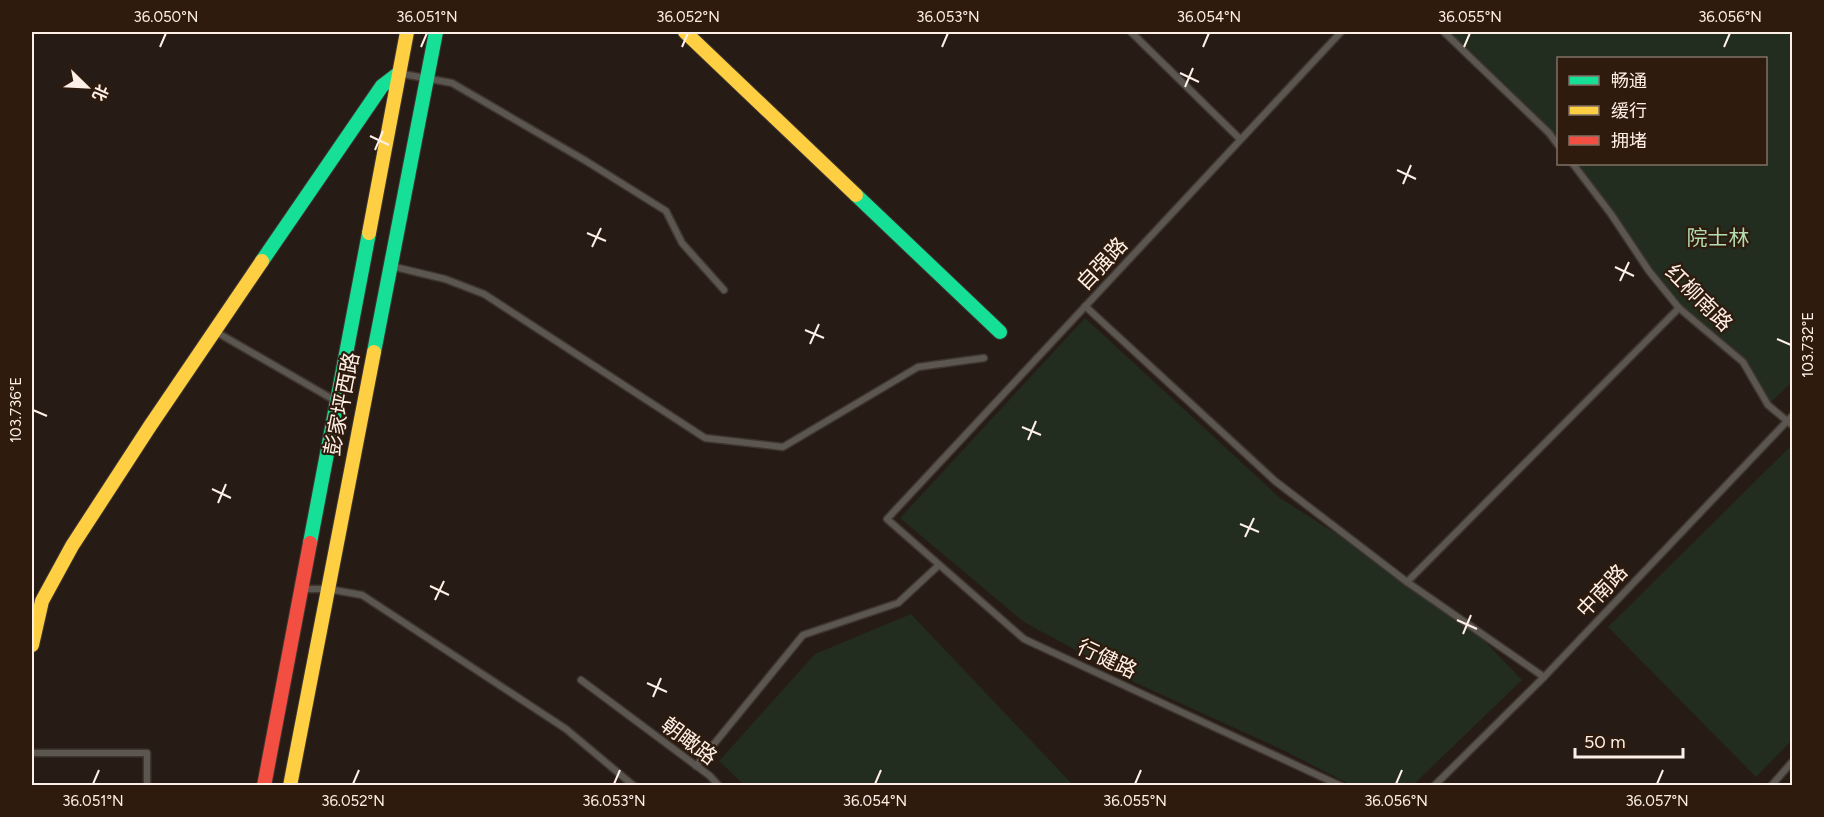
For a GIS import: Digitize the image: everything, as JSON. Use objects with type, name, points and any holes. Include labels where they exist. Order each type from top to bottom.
[{"type":"main road","name":"彭家坪西路","points":[[264,786],[407,32]]},
{"type":"main road","name":"彭家坪西路","points":[[290,786],[436,32]]},
{"type":"main road","points":[[685,32],[1000,332]]},
{"type":"main road","points":[[32,645],[42,601],[72,546],[214,331],[382,86],[399,73]]},
{"type":"lane","points":[[1131,32],[1240,139]]},
{"type":"lane","name":"自强路","points":[[887,519],[1341,32]]},
{"type":"lane","points":[[1444,32],[1550,133],[1557,144]]},
{"type":"lane","points":[[399,73],[452,83],[586,160],[666,211],[682,243],[724,290]]},
{"type":"lane","name":"红柳南路","points":[[1574,165],[1611,214],[1648,271],[1679,308],[1743,362],[1768,405],[1791,420]]},
{"type":"lane","points":[[390,266],[445,279],[484,294],[705,438],[783,447],[918,367],[984,358]]},
{"type":"lane","points":[[1085,306],[1275,481],[1407,582],[1544,677]]},
{"type":"lane","points":[[1407,582],[1679,308]]},
{"type":"lane","points":[[214,331],[337,401]]},
{"type":"lane","name":"中南路","points":[[1434,786],[1544,677],[1791,420]]},
{"type":"lane","name":"行健路","points":[[887,519],[1024,639],[1341,786]]},
{"type":"lane","points":[[696,766],[803,635],[898,603],[939,565]]},
{"type":"lane","points":[[301,589],[328,589],[362,595],[566,729],[634,786]]},
{"type":"lane","name":"朝瞰路","points":[[581,680],[696,766],[719,786]]},
{"type":"lane","points":[[32,753],[147,753],[147,786]]},
{"type":"lane","points":[[1771,786],[1792,762]]},
{"type":"green space","name":"院士林","points":[[1444,32],[1792,32],[1792,382],[1768,405],[1743,362],[1679,308],[1575,165],[1767,165],[1767,57],[1557,57],[1557,142]]},
{"type":"green space","points":[[1085,318],[1280,498],[1371,556],[1470,626],[1522,680],[1413,785],[1351,785],[1283,750],[1136,683],[1024,622],[900,518]]},
{"type":"green space","points":[[1792,445],[1792,740],[1756,777],[1608,627]]},
{"type":"green space","points":[[911,614],[1073,785],[744,785],[719,761],[815,654]]},
{"type":"traffic: fast","points":[[374,352],[436,32]]},
{"type":"traffic: fast","points":[[262,261],[382,86],[399,73]]},
{"type":"traffic: fast","points":[[856,195],[1000,332]]},
{"type":"traffic: fast","points":[[310,543],[369,233]]},
{"type":"traffic: slow","points":[[369,233],[407,32]]},
{"type":"traffic: slow","points":[[685,32],[856,195]]},
{"type":"traffic: slow","points":[[32,645],[42,601],[72,546],[262,261]]},
{"type":"traffic: slow","points":[[290,786],[374,352]]},
{"type":"traffic: jam","points":[[264,786],[310,543]]}]
